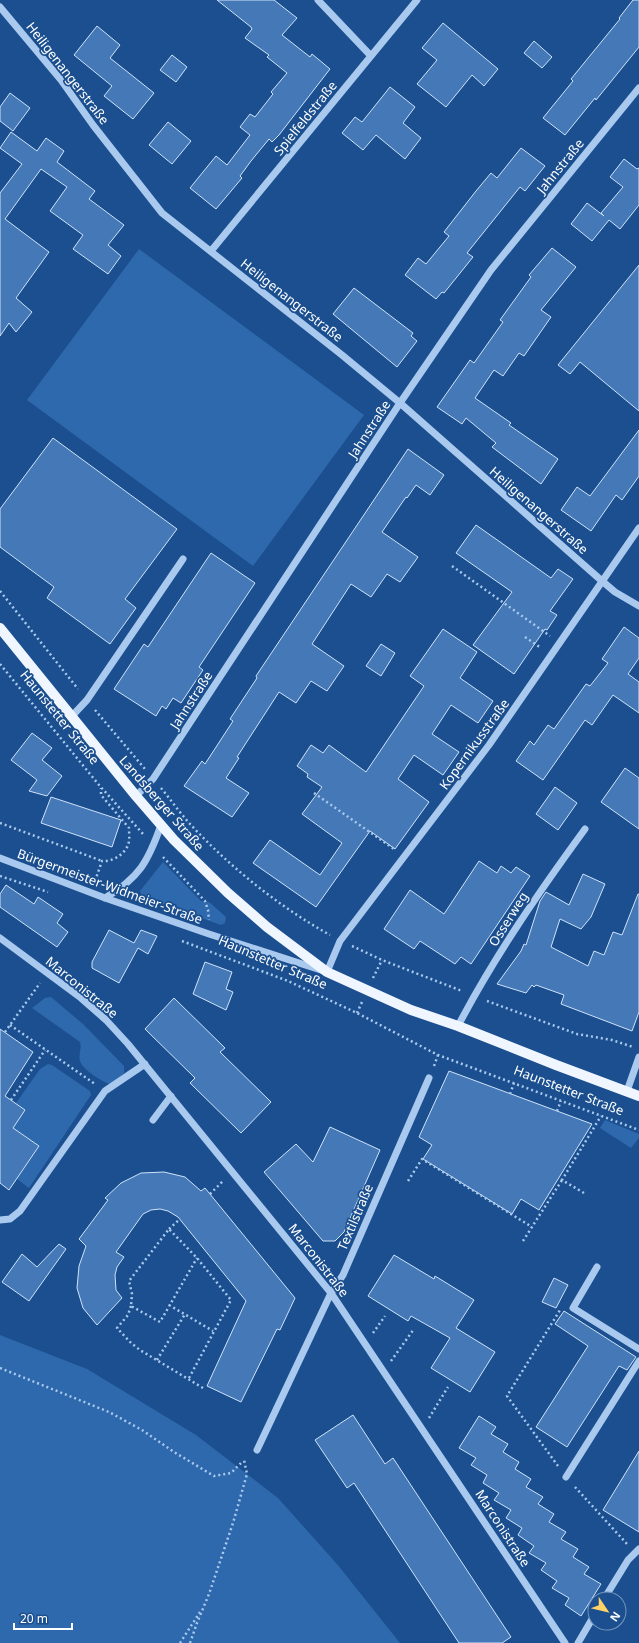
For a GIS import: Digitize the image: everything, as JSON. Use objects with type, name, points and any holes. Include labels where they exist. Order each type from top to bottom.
[{"type":"main road","name":"Landsberger Straße","points":[[0,628],[161,825],[228,893],[267,927],[327,972]]},
{"type":"main road","name":"Haunstetter Straße","points":[[327,972],[411,1010],[458,1026],[639,1096]]},
{"type":"street","points":[[318,0],[371,56]]},
{"type":"street","name":"Spielfeldstraße","points":[[211,251],[417,0]]},
{"type":"street","name":"Heiligenangerstraße","points":[[0,7],[61,80],[93,125],[158,208],[342,355],[400,404],[602,582],[615,592],[639,606]]},
{"type":"street","name":"Jahnstraße","points":[[136,796],[153,779],[400,404],[491,270],[639,88]]},
{"type":"street","name":"Kopernikusstraße","points":[[327,972],[340,941],[489,745],[639,528]]},
{"type":"street","points":[[72,716],[87,700],[183,558]]},
{"type":"street","points":[[105,898],[123,887],[142,869],[154,846],[161,825]]},
{"type":"street","name":"Osserweg","points":[[458,1026],[474,996],[542,889],[585,829]]},
{"type":"street","name":"Bürgermeister-Widmeier-Straße","points":[[0,858],[105,898],[209,934],[327,972]]},
{"type":"street","name":"Marconistraße","points":[[0,938],[81,998],[106,1020],[145,1064],[331,1294],[423,1429],[565,1643]]},
{"type":"street","points":[[627,1091],[639,1057]]},
{"type":"street","points":[[0,1220],[10,1218],[20,1211],[105,1092],[145,1064]]},
{"type":"street","name":"Textilstraße","points":[[257,1450],[331,1294],[343,1275],[429,1078]]},
{"type":"street","points":[[153,1120],[171,1096]]},
{"type":"street","points":[[597,1267],[573,1308],[639,1348]]},
{"type":"street","points":[[566,1477],[639,1361]]},
{"type":"street","points":[[609,1591],[628,1560],[637,1551]]},
{"type":"street","points":[[578,1643],[587,1628]]},
{"type":"path","points":[[452,566],[560,643]]},
{"type":"path","points":[[0,591],[87,700],[191,824],[261,889],[304,920],[340,941],[382,960],[474,996],[577,1034],[612,1040],[639,1048]]},
{"type":"path","points":[[525,637],[551,656]]},
{"type":"path","name":"Haunstetter Straße","points":[[0,664],[101,788],[205,901],[208,910],[208,950],[294,984],[357,1013],[438,1055],[639,1130]]},
{"type":"path","points":[[0,824],[102,861],[109,862],[120,856],[128,844],[129,828],[101,795],[101,788]]},
{"type":"path","points":[[314,793],[405,857]]},
{"type":"path","points":[[91,892],[102,861]]},
{"type":"path","points":[[0,876],[50,893]]},
{"type":"path","points":[[5,1032],[47,972]]},
{"type":"path","points":[[10,1025],[105,1092]]},
{"type":"path","points":[[11,1100],[45,1050]]},
{"type":"path","points":[[510,1094],[514,1083]]},
{"type":"path","points":[[557,1111],[561,1101]]},
{"type":"path","points":[[523,1242],[601,1116]]},
{"type":"path","points":[[408,1181],[422,1159],[532,1227]]},
{"type":"path","points":[[210,1194],[232,1172]]},
{"type":"path","points":[[562,1180],[584,1193]]},
{"type":"path","points":[[180,1219],[169,1229],[128,1281],[132,1294],[131,1306],[128,1315],[117,1328],[131,1343],[203,1388]]},
{"type":"path","points":[[169,1229],[197,1258],[231,1300],[189,1378]]},
{"type":"path","points":[[131,1306],[160,1322],[197,1258]]},
{"type":"path","points":[[169,1305],[213,1331]]},
{"type":"path","points":[[573,1308],[560,1309],[507,1396],[566,1477],[637,1551]]},
{"type":"path","points":[[157,1360],[184,1314]]},
{"type":"path","points":[[365,1344],[386,1316]]},
{"type":"path","points":[[384,1372],[414,1329]]},
{"type":"path","points":[[0,1368],[109,1412],[142,1430],[174,1452],[214,1476],[231,1473],[257,1450]]},
{"type":"path","points":[[423,1429],[448,1388]]},
{"type":"path","points":[[190,1643],[225,1549],[247,1474],[244,1461]]},
{"type":"path","points":[[180,1643],[205,1605]]},
{"type":"shaded area","points":[[139,249],[364,415],[253,566],[27,400]]},
{"type":"shaded area","points":[[163,862],[201,901],[209,902],[226,917],[225,923],[221,925],[142,897],[140,891]]},
{"type":"shaded area","points":[[51,997],[83,1024],[124,1066],[124,1073],[111,1084],[93,1075],[82,1064],[80,1061],[80,1042],[32,1008],[45,998]]},
{"type":"shaded area","points":[[48,1064],[52,1065],[90,1091],[91,1095],[29,1188],[17,1179],[39,1146],[13,1128],[24,1110],[16,1103],[40,1069]]},
{"type":"shaded area","points":[[605,1120],[639,1134],[639,1138],[631,1148],[600,1128]]},
{"type":"shaded area","points":[[0,1335],[87,1369],[196,1435],[278,1498],[337,1564],[400,1643],[0,1643]]},
{"type":"building","points":[[217,0],[274,0],[297,18],[282,35],[310,57],[312,54],[330,69],[279,135],[272,142],[269,139],[251,161],[240,176],[242,178],[216,209],[190,188],[216,156],[227,165],[250,135],[240,127],[250,114],[255,117],[273,94],[271,92],[287,73],[267,57],[269,55],[245,38],[252,29],[251,27]]},
{"type":"building","points":[[633,0],[639,0],[639,47],[596,100],[595,98],[565,135],[543,118],[573,81],[571,79],[620,19],[619,18]]},
{"type":"building","points":[[443,23],[498,69],[484,86],[472,75],[446,107],[417,84],[437,60],[422,48]]},
{"type":"building","points":[[97,26],[120,45],[110,58],[154,93],[133,119],[104,96],[112,86],[74,55]]},
{"type":"building","points":[[534,41],[552,57],[542,68],[524,53]]},
{"type":"building","points":[[172,55],[187,67],[176,82],[160,70]]},
{"type":"building","points":[[390,87],[415,107],[403,123],[421,138],[405,159],[376,135],[363,150],[342,133],[355,117],[362,122]]},
{"type":"building","points":[[10,93],[30,108],[13,131],[0,121],[0,107]]},
{"type":"building","points":[[168,122],[191,141],[172,164],[149,145]]},
{"type":"building","points":[[11,132],[37,151],[46,138],[64,151],[57,162],[95,191],[89,199],[124,225],[108,245],[121,256],[108,274],[73,249],[83,235],[50,211],[67,187],[41,169],[5,219],[49,252],[16,298],[32,312],[16,332],[9,323],[0,336],[0,193],[22,164],[0,148]]},
{"type":"building","points":[[521,148],[545,166],[525,191],[520,187],[467,253],[473,257],[444,293],[442,292],[436,299],[405,275],[418,258],[426,264],[449,236],[444,232],[476,191],[491,173],[497,178]]},
{"type":"building","points":[[624,159],[637,169],[639,168],[639,205],[620,229],[609,220],[592,241],[571,224],[587,203],[604,216],[601,213],[623,187],[610,177]]},
{"type":"building","points":[[552,248],[576,267],[541,310],[551,317],[524,356],[519,353],[503,376],[494,370],[475,398],[511,423],[509,425],[558,459],[541,484],[492,447],[496,443],[466,418],[462,424],[437,407],[470,360],[474,363],[503,322],[500,320],[531,277],[529,275]]},
{"type":"building","points":[[639,265],[639,411],[580,362],[570,374],[558,365]]},
{"type":"building","points":[[354,288],[413,333],[411,336],[417,341],[397,367],[333,314]]},
{"type":"building","points":[[639,430],[639,476],[622,500],[616,495],[591,531],[561,510],[577,487],[590,496]]},
{"type":"building","points":[[53,438],[177,529],[125,599],[136,608],[110,644],[47,598],[54,587],[0,547],[0,509]]},
{"type":"building","points":[[408,449],[444,475],[430,495],[416,485],[382,532],[418,557],[400,582],[387,574],[371,597],[351,584],[312,644],[344,666],[327,691],[311,681],[296,703],[279,692],[237,757],[239,758],[226,778],[249,793],[232,817],[184,786],[202,761],[205,764],[233,721],[230,719],[257,678],[256,676]]},
{"type":"building","points":[[476,525],[551,578],[558,569],[573,579],[550,611],[557,615],[547,630],[545,629],[514,674],[473,645],[512,592],[456,553]]},
{"type":"building","points":[[211,553],[255,583],[199,667],[203,670],[181,703],[173,698],[166,709],[162,706],[156,716],[114,689],[144,644],[148,647]]},
{"type":"building","points":[[624,627],[639,638],[639,658],[628,674],[639,682],[639,713],[613,695],[592,725],[585,720],[543,780],[516,761],[530,741],[534,745],[548,725],[554,729],[586,684],[590,686],[608,663],[602,659]]},
{"type":"building","points":[[443,629],[477,652],[460,678],[493,701],[478,723],[451,705],[432,734],[459,752],[443,775],[414,755],[398,779],[429,802],[395,849],[370,831],[316,907],[253,863],[270,840],[320,875],[342,843],[302,814],[322,787],[307,777],[308,774],[297,766],[311,745],[323,753],[329,745],[366,772],[424,686],[410,676]]},
{"type":"building","points":[[381,644],[395,653],[381,676],[366,666]]},
{"type":"building","points":[[32,733],[52,748],[42,760],[62,776],[47,796],[29,791],[37,780],[11,760]]},
{"type":"building","points":[[625,768],[639,778],[639,829],[601,802]]},
{"type":"building","points":[[555,787],[577,803],[558,830],[536,814]]},
{"type":"building","points":[[51,797],[121,820],[112,847],[41,823]]},
{"type":"building","points":[[479,861],[497,873],[501,866],[511,873],[516,867],[530,876],[471,964],[461,957],[455,964],[420,941],[414,949],[384,929],[410,890],[444,914]]},
{"type":"building","points":[[583,874],[605,884],[591,917],[581,929],[560,919],[551,947],[588,966],[594,951],[604,955],[613,932],[622,935],[639,894],[639,1012],[632,1031],[561,1004],[564,995],[536,985],[534,987],[532,985],[526,993],[497,984],[521,951],[524,944],[526,945],[540,901],[546,892],[569,905]]},
{"type":"building","points":[[6,885],[34,904],[38,897],[63,914],[57,923],[68,932],[57,947],[0,907],[0,894]]},
{"type":"building","points":[[109,930],[134,943],[141,930],[157,936],[148,954],[138,948],[119,983],[92,968],[92,962]]},
{"type":"building","points":[[205,962],[232,972],[226,989],[233,992],[226,1010],[193,994]]},
{"type":"building","points":[[174,998],[225,1048],[220,1052],[271,1102],[241,1133],[190,1083],[195,1078],[145,1029]]},
{"type":"building","points":[[0,1029],[33,1052],[5,1096],[25,1110],[13,1128],[39,1146],[9,1190],[0,1183]]},
{"type":"building","points":[[449,1071],[592,1124],[539,1210],[521,1199],[512,1214],[423,1159],[432,1145],[419,1137]]},
{"type":"building","points":[[330,1127],[380,1150],[344,1232],[335,1241],[323,1241],[264,1172],[296,1144],[313,1162]]},
{"type":"building","points":[[164,1172],[185,1177],[201,1191],[205,1188],[295,1298],[280,1330],[277,1329],[241,1402],[207,1386],[246,1301],[178,1217],[168,1211],[160,1209],[151,1210],[143,1214],[116,1252],[124,1257],[117,1267],[115,1275],[116,1290],[122,1298],[97,1325],[83,1308],[77,1288],[79,1266],[86,1246],[79,1239],[108,1200],[105,1198],[121,1183],[141,1173]]},
{"type":"building","points":[[59,1244],[66,1249],[29,1301],[2,1282],[22,1254],[37,1267]]},
{"type":"building","points":[[394,1255],[434,1279],[435,1276],[474,1300],[456,1328],[495,1352],[470,1392],[431,1368],[450,1338],[411,1316],[408,1321],[368,1296]]},
{"type":"building","points":[[554,1278],[568,1285],[556,1308],[542,1302]]},
{"type":"building","points":[[564,1311],[636,1357],[627,1370],[619,1366],[567,1447],[536,1427],[588,1346],[555,1324]]},
{"type":"building","points":[[353,1415],[385,1464],[393,1458],[511,1637],[502,1643],[459,1643],[354,1483],[347,1488],[315,1440]]},
{"type":"building","points":[[479,1416],[496,1427],[491,1434],[508,1444],[503,1452],[519,1462],[515,1469],[531,1479],[526,1487],[543,1497],[538,1504],[554,1514],[549,1522],[566,1532],[561,1539],[578,1549],[573,1557],[589,1567],[584,1574],[601,1584],[597,1591],[587,1591],[587,1606],[581,1616],[565,1605],[569,1598],[552,1588],[557,1581],[541,1570],[546,1563],[529,1553],[534,1546],[518,1535],[522,1528],[506,1518],[511,1510],[494,1500],[499,1493],[483,1483],[487,1475],[471,1465],[476,1458],[459,1448]]},
{"type":"building","points":[[639,1451],[639,1532],[603,1510]]}]
